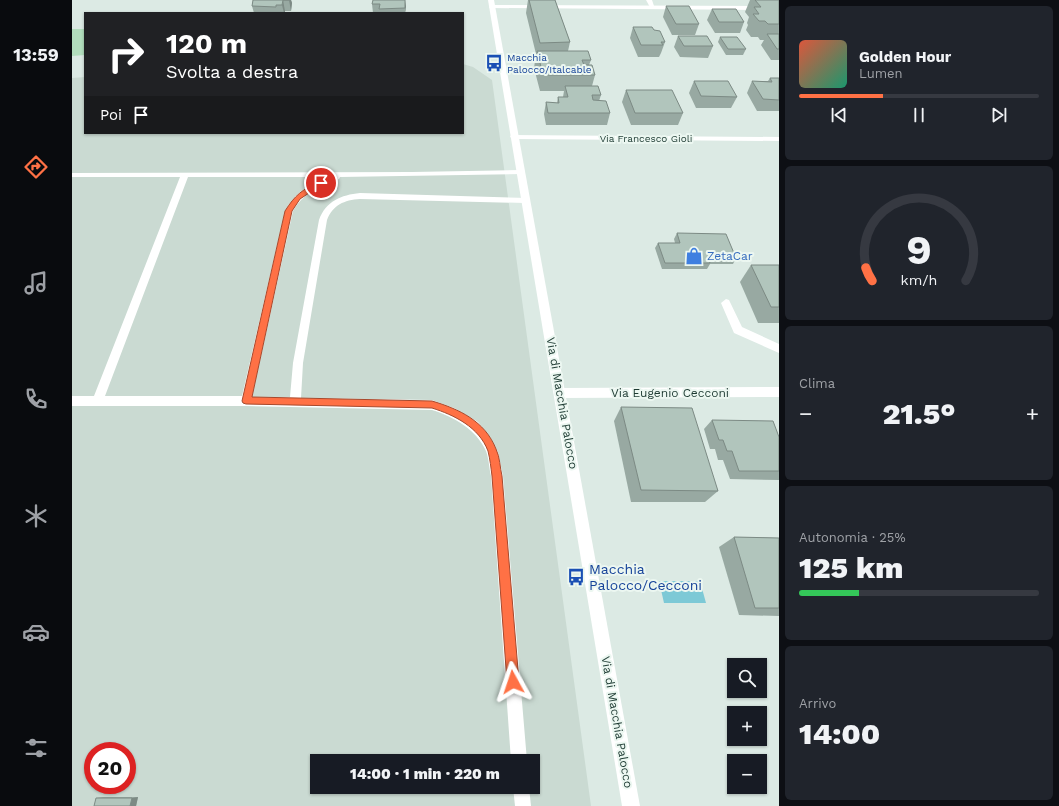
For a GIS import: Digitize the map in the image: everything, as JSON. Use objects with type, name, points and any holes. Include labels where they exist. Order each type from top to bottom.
[{"type":"street","points":[[492,4],[653,8],[779,8]]},
{"type":"street","name":"Via di Macchia Palocco","points":[[492,4],[631,806]]},
{"type":"street","name":"Via Francesco Gioli","points":[[514,137],[779,139]]},
{"type":"street","name":"Via Eugenio Cecconi","points":[[560,393],[779,392]]},
{"type":"lane","points":[[649,0],[653,8]]},
{"type":"lane","points":[[72,175],[520,172]]},
{"type":"lane","points":[[246,401],[289,211],[298,197],[307,190],[342,174]]},
{"type":"lane","points":[[98,400],[185,175]]},
{"type":"lane","points":[[295,401],[298,363],[323,220],[325,214],[332,205],[344,198],[360,196],[525,200]]},
{"type":"lane","points":[[726,303],[738,330],[779,349]]},
{"type":"lane","points":[[72,401],[295,401],[432,404],[450,410],[466,418],[481,431],[492,450],[497,476],[518,754]]},
{"type":"lane","points":[[522,794],[523,806]]},
{"type":"shaded area","points":[[464,64],[473,67],[492,80],[591,806],[72,806],[72,78],[84,77],[84,134],[464,134]]},
{"type":"green space","points":[[72,29],[84,29],[84,55],[72,56]]},
{"type":"water","points":[[659,581],[700,581],[706,603],[664,603]]},
{"type":"building","points":[[253,0],[283,0],[282,5],[276,5],[276,7],[252,6]]},
{"type":"building","points":[[373,0],[405,0],[405,8],[379,9],[380,4],[372,4]]},
{"type":"building","points":[[529,0],[555,0],[570,42],[540,43]]},
{"type":"building","points":[[755,0],[779,0],[779,24],[768,24],[765,21],[759,21],[753,14],[759,14],[754,7],[761,7]]},
{"type":"building","points":[[666,6],[689,6],[699,24],[676,24]]},
{"type":"building","points":[[712,9],[736,9],[744,22],[719,22]]},
{"type":"building","points":[[633,27],[652,27],[654,30],[660,31],[665,42],[661,42],[663,45],[641,45]]},
{"type":"building","points":[[767,34],[779,34],[779,49],[777,49]]},
{"type":"building","points":[[678,36],[707,36],[713,46],[684,46]]},
{"type":"building","points":[[720,37],[737,37],[746,49],[728,49]]},
{"type":"building","points":[[537,51],[588,51],[591,60],[582,60],[584,65],[592,65],[595,75],[543,75]]},
{"type":"building","points":[[770,78],[779,78],[779,100],[763,99],[752,81],[772,82]]},
{"type":"building","points":[[694,81],[728,81],[737,97],[701,96]]},
{"type":"building","points":[[565,86],[598,86],[601,95],[592,95],[593,100],[606,101],[610,113],[548,113],[546,102],[559,103],[558,97],[568,97]]},
{"type":"building","points":[[626,90],[672,90],[683,113],[635,113]]},
{"type":"building","name":"ZetaCar","points":[[677,233],[726,234],[736,258],[708,258],[710,263],[665,263],[658,243],[680,243]]},
{"type":"building","points":[[751,265],[779,265],[779,307],[771,307]]},
{"type":"building","points":[[621,407],[692,408],[718,491],[641,490]]},
{"type":"building","points":[[712,420],[773,421],[779,437],[779,471],[739,471],[732,451],[727,451],[723,440],[719,440]]},
{"type":"building","points":[[734,537],[779,538],[779,608],[755,608]]},
{"type":"building","points":[[96,798],[132,798],[130,806],[94,806]]},
{"type":"place","name":"Macchia Palocco/Italcable","points":[[494,63]]},
{"type":"place","name":"ZetaCar","points":[[694,256]]},
{"type":"place","name":"Macchia Palocco/Cecconi","points":[[576,577]]},
{"type":"route","points":[[321,183],[307,190],[298,197],[292,203],[289,211],[246,401],[432,404],[450,410],[466,418],[481,431],[492,450],[497,476],[513,682]]}]
